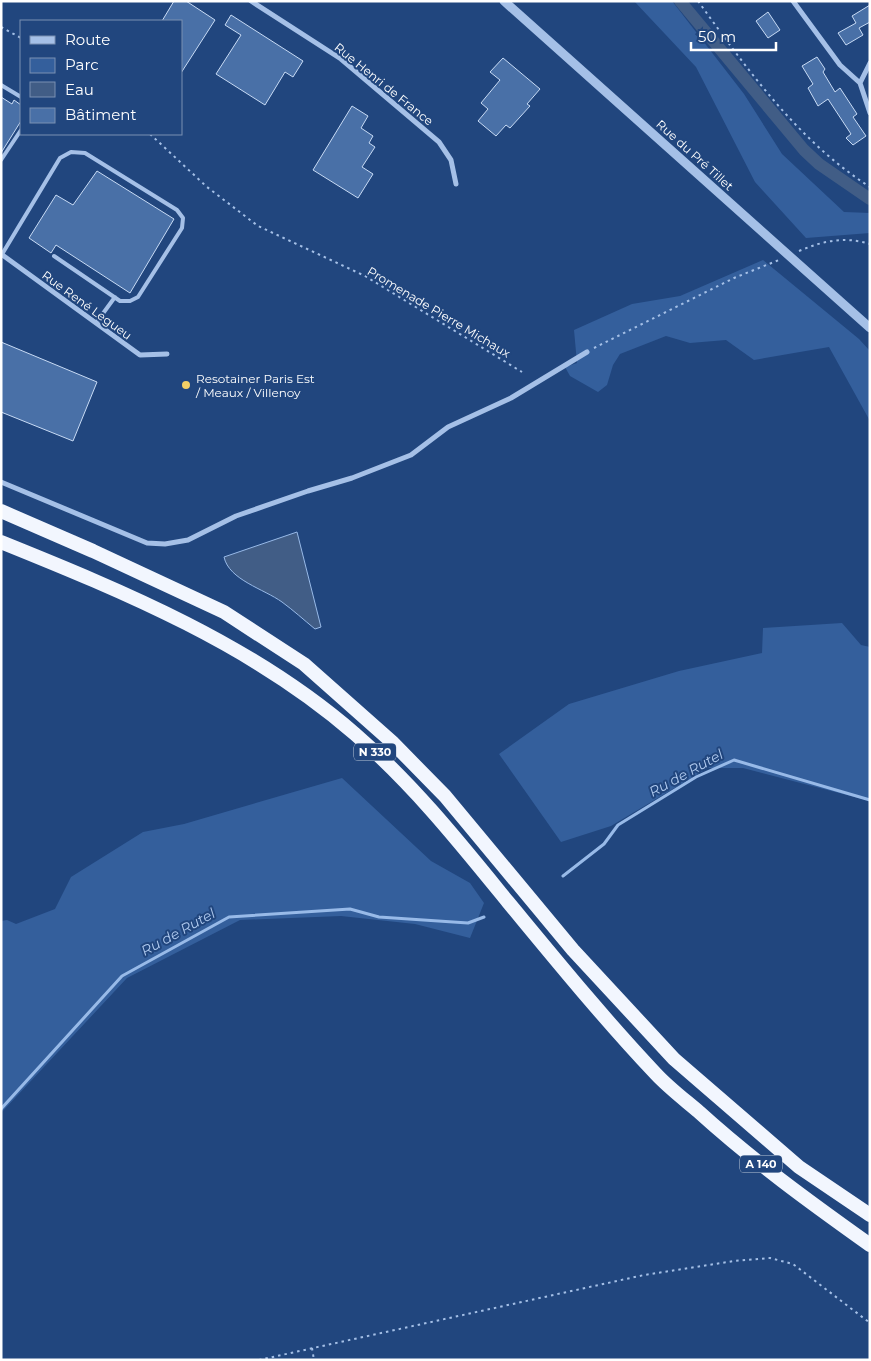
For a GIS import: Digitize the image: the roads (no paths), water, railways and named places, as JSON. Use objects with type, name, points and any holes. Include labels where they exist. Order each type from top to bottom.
[{"type":"highway","name":"N 330","points":[[1,511],[93,551],[224,612],[304,664],[392,742],[445,796],[572,950],[674,1059]]},
{"type":"highway","name":"N 330","points":[[1,542],[151,607],[238,652],[296,690],[354,733],[433,809],[575,984],[658,1076]]},
{"type":"highway","name":"A 140","points":[[674,1059],[799,1168],[870,1215]]},
{"type":"highway","name":"A 140","points":[[658,1076],[718,1130],[803,1198],[870,1244]]},
{"type":"street","name":"Rue Henri de France","points":[[251,1],[341,59],[439,142],[451,160],[456,184]]},
{"type":"street","name":"Rue du Pré Tillet","points":[[504,1],[870,328]]},
{"type":"street","points":[[793,1],[840,65],[860,83],[870,113]]},
{"type":"street","points":[[860,83],[870,63]]},
{"type":"street","name":"Rue René Legueu","points":[[2,255],[140,356],[167,354]]},
{"type":"street","points":[[1,482],[147,543],[165,544],[188,540],[236,516],[352,478],[411,455],[448,427],[511,398],[587,352]]},
{"type":"lane","points":[[1,85],[20,96]]},
{"type":"lane","points":[[1,160],[20,132]]},
{"type":"lane","points":[[2,255],[60,158],[71,152],[85,152],[177,210],[183,218],[182,228],[138,297],[130,301],[120,301],[54,256]]},
{"type":"lane","points":[[96,323],[114,297]]},
{"type":"water","points":[[297,532],[321,627],[315,629],[275,597],[240,578],[227,565],[224,557]]},
{"type":"waterway","points":[[680,1],[804,150],[819,164],[870,199]]},
{"type":"waterway","name":"Ru de Rutel","points":[[563,876],[604,844],[618,825],[696,777],[734,760],[870,800]]},
{"type":"waterway","name":"Ru de Rutel","points":[[1,1109],[122,976],[229,917],[350,909],[379,917],[468,923],[484,917]]},
{"type":"place","name":"Resotainer Paris Est / Meaux / Villenoy","points":[[186,385]]}]
